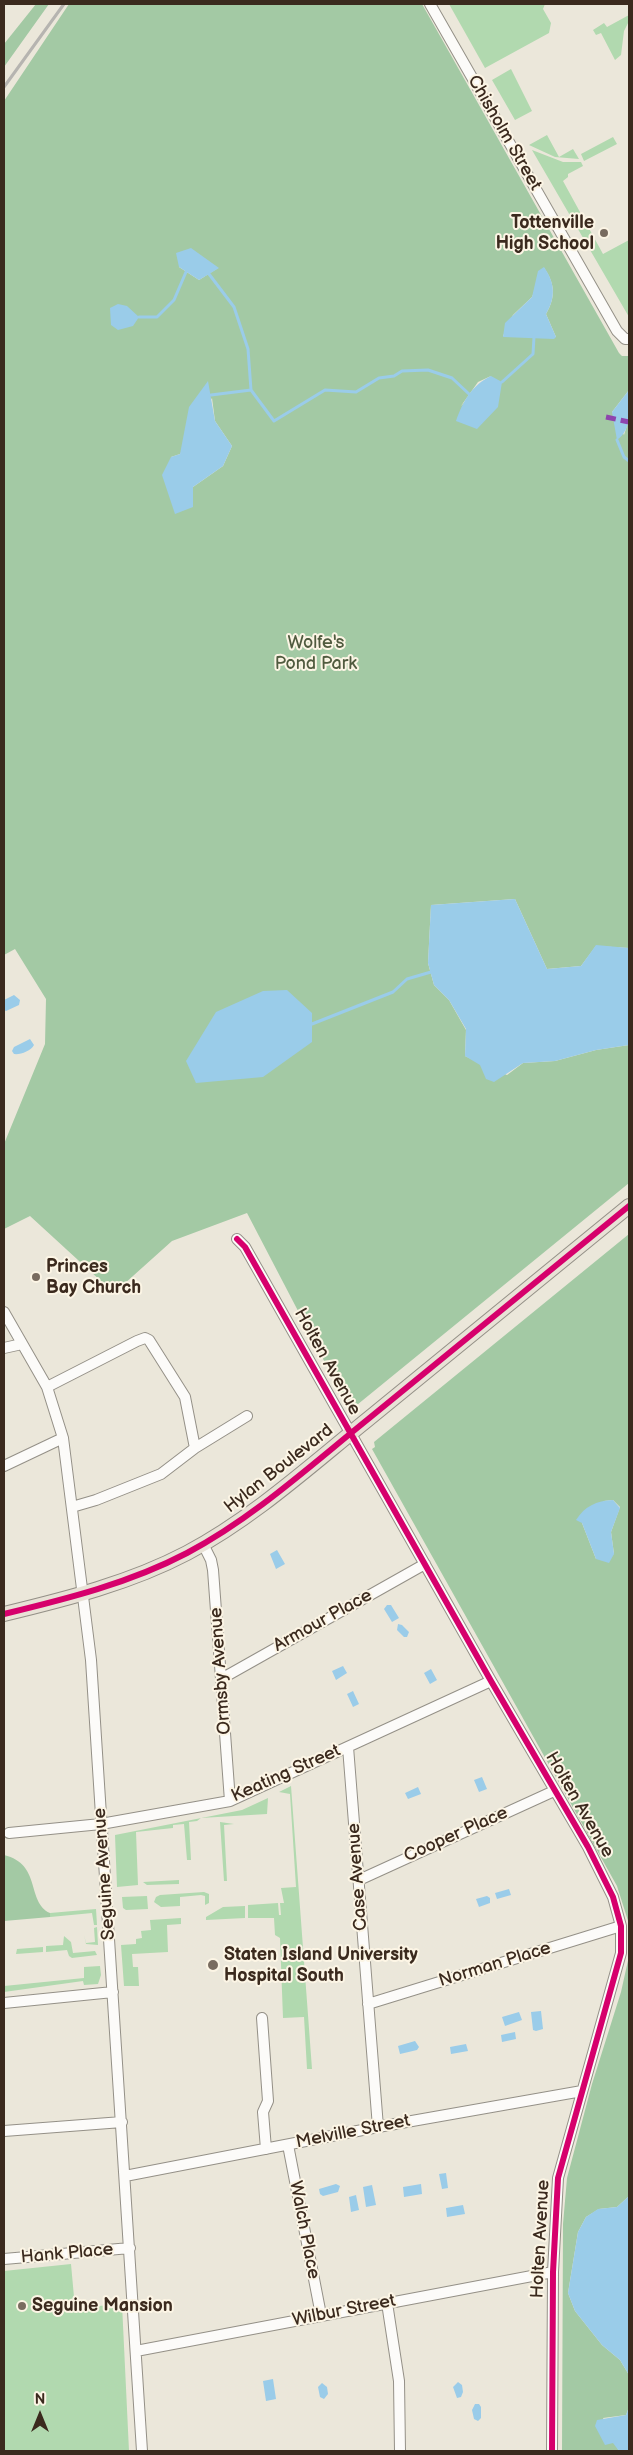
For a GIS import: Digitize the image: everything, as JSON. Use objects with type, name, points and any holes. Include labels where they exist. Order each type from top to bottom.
[{"type":"main road","name":"Hylan Boulevard","points":[[4,1614],[83,1593],[147,1571],[203,1544],[253,1511],[629,1206]]},
{"type":"street","name":"Chisholm Street","points":[[430,4],[617,331],[627,339]]},
{"type":"street","name":"Holten Avenue","points":[[237,1239],[245,1247],[491,1681],[588,1847],[613,1897],[621,1926],[621,1953],[558,2178],[552,2272],[552,2451]]},
{"type":"street","name":"Seguine Avenue","points":[[4,1312],[47,1387],[63,1438],[83,1593],[91,1660],[142,2451]]},
{"type":"street","points":[[47,1387],[145,1338],[153,1342],[185,1397],[195,1448]]},
{"type":"street","points":[[4,1348],[22,1344]]},
{"type":"street","points":[[72,1507],[96,1500],[161,1474],[195,1448],[248,1416]]},
{"type":"street","points":[[4,1466],[63,1438]]},
{"type":"street","name":"Ormsby Avenue","points":[[203,1544],[213,1566],[230,1801]]},
{"type":"street","name":"Armour Place","points":[[221,1679],[425,1564]]},
{"type":"street","name":"Keating Street","points":[[9,1833],[101,1824],[230,1801],[491,1681]]},
{"type":"street","name":"Case Avenue","points":[[348,1747],[378,2127]]},
{"type":"street","name":"Cooper Place","points":[[359,1880],[554,1791]]},
{"type":"street","name":"Norman Place","points":[[368,2004],[621,1926]]},
{"type":"street","points":[[4,2003],[113,1992]]},
{"type":"street","points":[[262,2018],[268,2101],[263,2112],[266,2149]]},
{"type":"street","name":"Melville Street","points":[[125,2176],[378,2127],[582,2091]]},
{"type":"street","points":[[4,2131],[122,2122]]},
{"type":"street","name":"Walch Place","points":[[288,2145],[321,2315]]},
{"type":"street","name":"Hank Place","points":[[4,2259],[130,2248]]},
{"type":"street","name":"Wilbur Street","points":[[136,2351],[552,2272]]},
{"type":"street","points":[[387,2303],[399,2381],[400,2451]]},
{"type":"green space","points":[[36,4],[49,4],[4,67],[4,44]]},
{"type":"green space","name":"Wolfe's Pond Park","points":[[69,4],[422,4],[619,353],[622,356],[629,356],[629,390],[612,412],[624,435],[629,419],[629,948],[596,946],[581,966],[547,969],[515,899],[431,905],[428,963],[434,985],[449,1000],[466,1030],[465,1056],[507,1075],[523,1063],[555,1061],[596,1050],[629,1045],[629,1183],[352,1409],[345,1401],[247,1213],[172,1241],[114,1293],[30,1216],[4,1229],[4,1144],[45,1044],[46,999],[15,949],[4,955],[4,101]],"holes":[[[179,267],[218,268],[199,280]],[[544,268],[553,290],[553,296],[546,314],[556,337],[503,336],[513,315],[532,297]],[[491,376],[461,406],[478,382]],[[212,398],[215,421],[232,446],[223,466],[193,487],[171,457],[180,454]]]},
{"type":"green space","points":[[449,4],[545,4],[543,9],[551,23],[549,33],[485,68]]},
{"type":"green space","points":[[629,15],[629,21],[624,31],[621,55],[615,60],[601,33],[596,35],[593,30],[604,23],[607,27]]},
{"type":"green space","points":[[511,69],[532,111],[515,120],[492,80]]},
{"type":"green space","points":[[547,135],[559,157],[573,149],[579,159],[555,157],[529,145]]},
{"type":"green space","points":[[613,137],[617,144],[584,161],[581,154]]},
{"type":"green space","points":[[532,150],[563,162],[581,162],[583,166],[568,174],[568,177],[563,181],[603,254],[629,240],[629,317]]},
{"type":"green space","points":[[629,1234],[629,1924],[617,1886],[372,1449],[375,1447],[374,1442]],"holes":[[[613,1500],[620,1507],[611,1532],[614,1554],[596,1559],[582,1523],[604,1501]]]},
{"type":"green space","points":[[291,1786],[312,2069],[307,2069],[304,2017],[283,2018],[280,1938],[275,1935],[274,1918],[248,1918],[248,1905],[278,1903],[279,1915],[281,1915],[280,1903],[284,1903],[281,1888],[296,1887],[290,1794],[279,1792]]},
{"type":"green space","points":[[268,1798],[267,1814],[202,1818],[242,1810]]},
{"type":"green space","points":[[201,1818],[197,1821],[189,1822],[191,1860],[187,1860],[184,1824],[173,1825],[173,1828],[136,1832],[138,1885],[117,1887],[115,1835]]},
{"type":"green space","points":[[220,1822],[234,1824],[224,1825],[227,1881],[224,1881]]},
{"type":"green space","points":[[4,1855],[24,1866],[29,1874],[38,1901],[50,1913],[50,1917],[4,1921]]},
{"type":"green space","points":[[179,1880],[179,1884],[147,1885],[143,1882]]},
{"type":"green space","points":[[204,1892],[209,1894],[209,1903],[205,1905],[205,1896],[201,1895],[180,1897],[180,1906],[161,1907],[154,1902],[156,1897],[160,1895]]},
{"type":"green space","points":[[147,1896],[148,1909],[126,1910],[123,1908],[122,1897]]},
{"type":"green space","points":[[245,1906],[245,1918],[206,1920],[206,1917],[223,1907]]},
{"type":"green space","points":[[96,1909],[97,1925],[94,1925],[92,1913],[50,1917],[50,1913]]},
{"type":"green space","points":[[181,1918],[181,1924],[167,1925],[168,1952],[132,1954],[133,1967],[138,1967],[139,1986],[124,1986],[121,1945],[136,1944],[136,1939],[142,1938],[141,1931],[151,1930],[150,1920]]},
{"type":"green space","points":[[97,1927],[98,1945],[86,1944],[84,1935],[86,1943],[95,1942],[94,1928]]},
{"type":"green space","points":[[64,1936],[71,1942],[73,1953],[95,1951],[97,1955],[72,1958],[67,1950],[46,1952],[46,1946],[63,1945]]},
{"type":"green space","points":[[43,1947],[43,1952],[16,1954],[17,1949]]},
{"type":"green space","points":[[629,1956],[629,2196],[617,2207],[599,2209],[586,2217],[578,2232],[568,2293],[575,2311],[602,2345],[620,2360],[629,2375],[629,2407],[626,2415],[603,2418],[619,2451],[562,2451],[563,2224],[567,2178],[592,2084],[621,1992]]},
{"type":"green space","points":[[100,1966],[101,1975],[98,1984],[84,1985],[83,1981],[4,1992],[4,1986],[84,1978],[84,1967]]},
{"type":"green space","points":[[71,2264],[75,2308],[122,2304],[129,2451],[4,2451],[4,2271]]},
{"type":"water","points":[[191,248],[219,268],[199,280],[179,267],[176,253]]},
{"type":"water","points":[[544,267],[548,273],[553,290],[553,296],[546,314],[556,337],[554,339],[503,337],[505,323],[532,297],[538,271]]},
{"type":"water","points":[[118,304],[127,306],[139,317],[133,326],[118,330],[111,325],[110,308]]},
{"type":"water","points":[[491,376],[502,382],[498,407],[477,429],[456,421],[469,394],[478,384]]},
{"type":"water","points":[[208,381],[215,421],[232,446],[223,466],[193,487],[193,507],[175,514],[162,475],[171,457],[180,454],[189,407]]},
{"type":"water","points":[[629,390],[628,424],[626,430],[617,440],[612,412]]},
{"type":"water","points":[[515,899],[547,969],[581,966],[596,945],[629,948],[629,1045],[596,1050],[555,1061],[523,1063],[494,1082],[486,1079],[480,1065],[465,1056],[466,1029],[449,1000],[434,985],[428,963],[431,905]]},
{"type":"water","points":[[287,990],[312,1013],[312,1042],[263,1077],[196,1083],[186,1061],[216,1012],[263,991]]},
{"type":"water","points":[[14,995],[20,1000],[19,1005],[6,1011],[4,1010],[4,1000]]},
{"type":"water","points":[[30,1039],[34,1045],[33,1047],[25,1052],[14,1054],[12,1051],[14,1047]]},
{"type":"water","points":[[613,1500],[620,1508],[611,1532],[614,1554],[609,1563],[596,1559],[582,1523],[576,1520],[583,1511],[592,1505]]},
{"type":"water","points":[[277,1550],[285,1564],[276,1569],[270,1554]]},
{"type":"water","points":[[387,1605],[391,1605],[399,1618],[392,1622],[384,1609]]},
{"type":"water","points":[[398,1624],[402,1625],[409,1632],[407,1637],[404,1637],[397,1630]]},
{"type":"water","points":[[343,1666],[347,1673],[336,1680],[332,1671]]},
{"type":"water","points":[[431,1669],[437,1680],[430,1684],[424,1673]]},
{"type":"water","points":[[353,1691],[359,1704],[353,1707],[347,1694]]},
{"type":"water","points":[[482,1777],[487,1789],[479,1792],[474,1780]]},
{"type":"water","points":[[418,1787],[421,1794],[408,1799],[405,1793]]},
{"type":"water","points":[[509,1889],[511,1895],[497,1899],[495,1893]]},
{"type":"water","points":[[487,1896],[490,1898],[490,1903],[479,1907],[476,1899]]},
{"type":"water","points":[[541,2011],[543,2029],[533,2030],[531,2012]]},
{"type":"water","points":[[519,2012],[522,2020],[505,2026],[502,2017]]},
{"type":"water","points":[[515,2032],[516,2039],[502,2042],[501,2035]]},
{"type":"water","points":[[415,2041],[419,2047],[417,2050],[400,2054],[398,2046]]},
{"type":"water","points":[[466,2044],[468,2051],[451,2054],[450,2047]]},
{"type":"water","points":[[446,2173],[448,2188],[442,2189],[439,2174]]},
{"type":"water","points":[[336,2184],[340,2186],[338,2192],[323,2196],[320,2194],[319,2189]]},
{"type":"water","points":[[421,2184],[422,2194],[404,2197],[403,2187]]},
{"type":"water","points":[[372,2185],[376,2205],[366,2207],[363,2187]]},
{"type":"water","points":[[356,2195],[359,2210],[351,2212],[349,2197]]},
{"type":"water","points":[[629,2196],[629,2375],[620,2360],[602,2345],[575,2311],[568,2293],[578,2232],[586,2217],[598,2209],[617,2207]]},
{"type":"water","points":[[463,2205],[465,2214],[447,2217],[446,2208]]},
{"type":"water","points":[[273,2379],[276,2399],[266,2401],[263,2381]]},
{"type":"water","points":[[458,2382],[462,2385],[463,2392],[461,2397],[457,2398],[453,2387]]},
{"type":"water","points":[[322,2383],[327,2387],[328,2394],[324,2399],[320,2397],[318,2387]]},
{"type":"water","points":[[475,2404],[479,2404],[481,2407],[481,2418],[478,2421],[474,2419],[472,2410]]},
{"type":"water","points":[[629,2407],[629,2451],[619,2451],[613,2443],[605,2445],[595,2426],[597,2420],[626,2415]]},
{"type":"waterway","points":[[139,317],[157,317],[174,300],[186,272]]},
{"type":"waterway","points":[[209,274],[234,307],[248,349],[251,390]]},
{"type":"waterway","points":[[502,382],[533,354],[534,337]]},
{"type":"waterway","points":[[211,395],[251,390],[274,421],[325,390],[356,392],[379,378],[394,376],[402,371],[428,370],[452,378],[469,394]]},
{"type":"waterway","points":[[617,440],[624,457],[629,461]]},
{"type":"waterway","points":[[312,1024],[393,992],[407,979],[431,972]]},
{"type":"railway","points":[[4,87],[64,4]]},
{"type":"marked path","points":[[606,417],[629,422]]},
{"type":"cycle path","points":[[4,1614],[120,1582],[187,1553],[235,1524],[302,1473],[629,1206]]},
{"type":"cycle path","points":[[237,1239],[245,1247],[491,1681],[588,1847],[613,1897],[621,1926],[621,1953],[558,2178],[553,2272],[552,2451]]},
{"type":"place","name":"Tottenville High School","points":[[604,233]]},
{"type":"place","name":"Princes Bay Church","points":[[36,1277]]},
{"type":"place","name":"Staten Island University Hospital South","points":[[213,1965]]},
{"type":"place","name":"Seguine Mansion","points":[[22,2306]]}]
